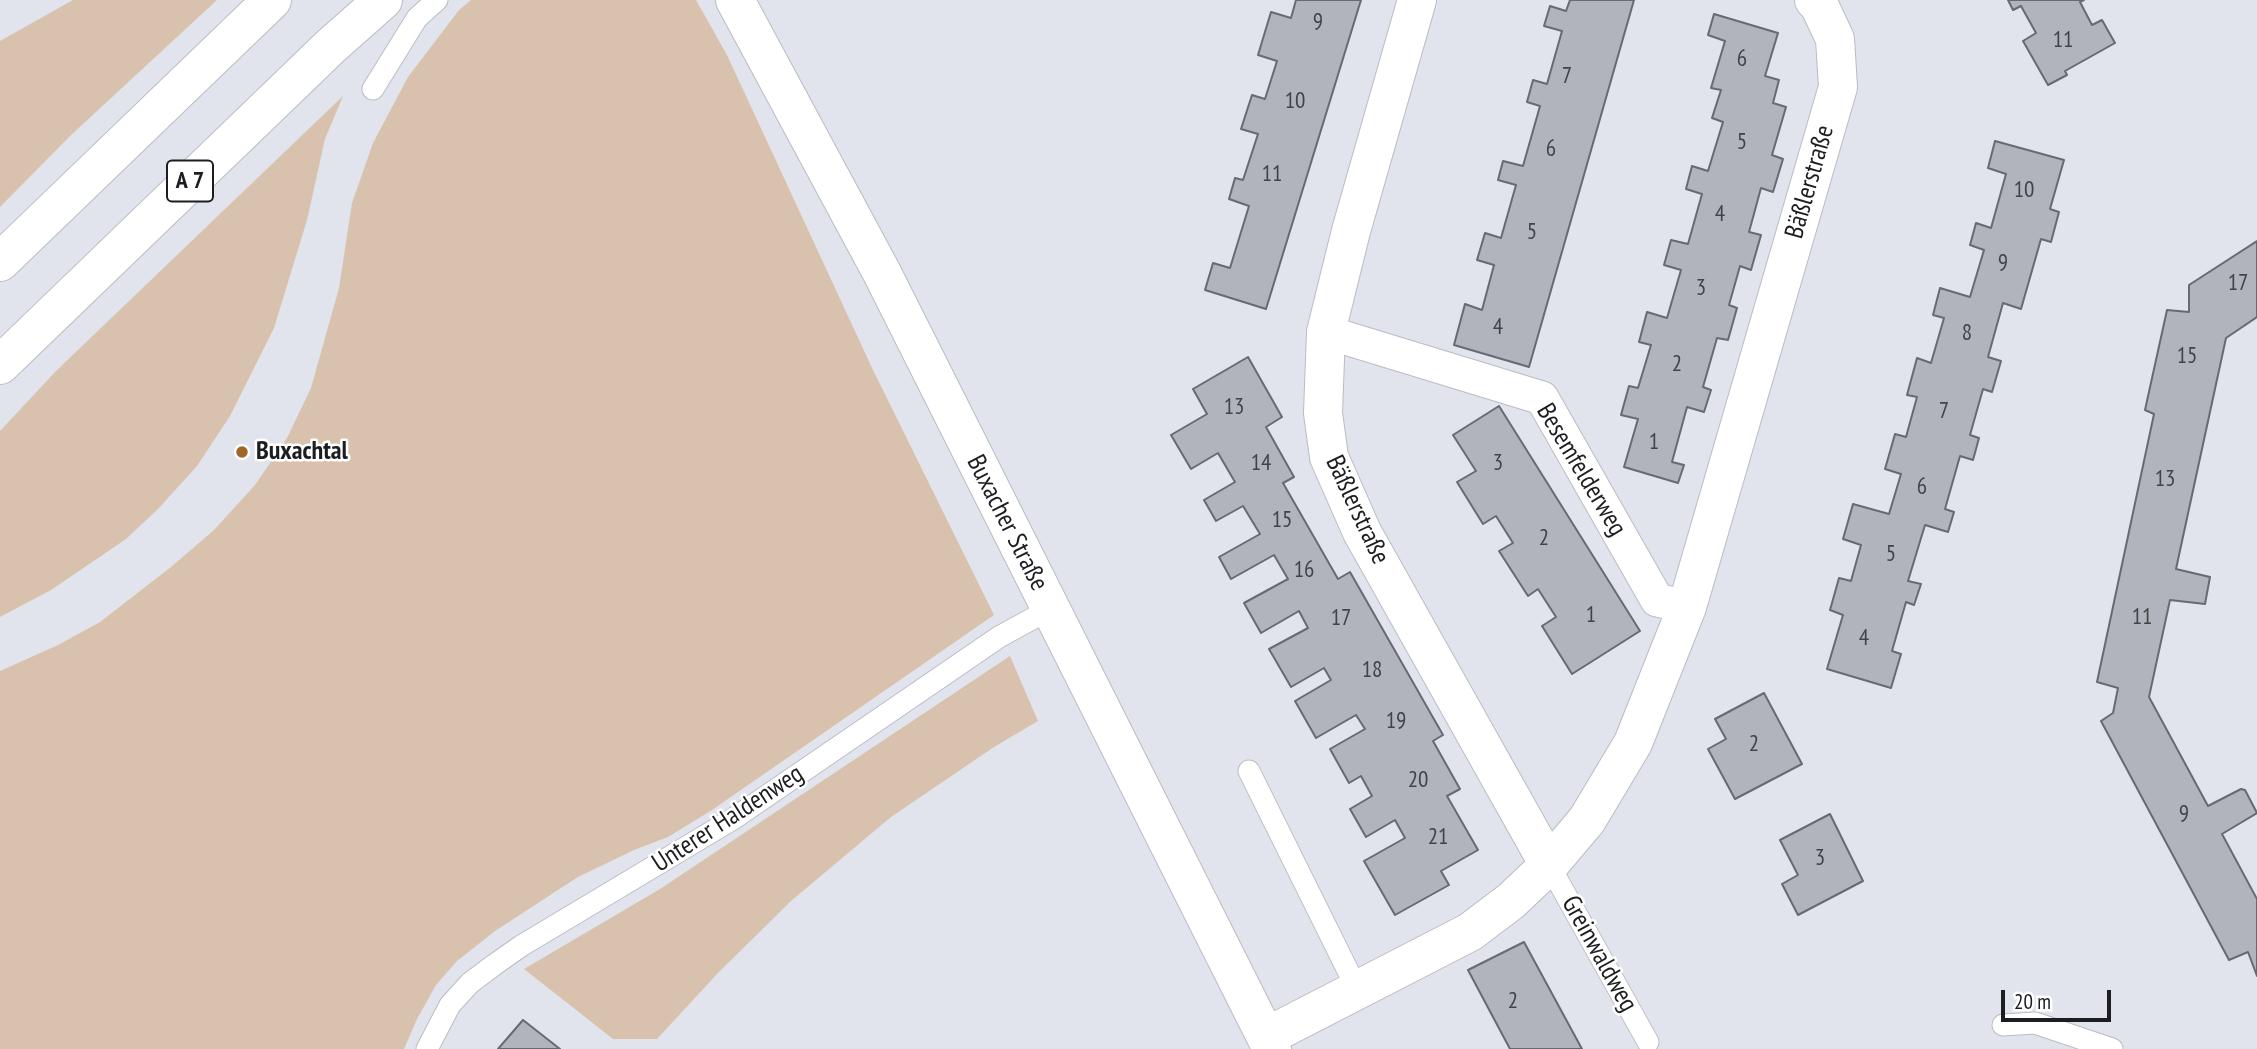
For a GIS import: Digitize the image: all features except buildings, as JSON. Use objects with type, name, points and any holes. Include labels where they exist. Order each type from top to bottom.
[{"type":"main road","points":[[0,262],[271,0]]},
{"type":"main road","name":"A 7","points":[[0,365],[331,46],[383,0]]},
{"type":"main road","name":"Buxacher Straße","points":[[735,0],[882,273],[1269,1043]]},
{"type":"main road","name":"Bäßlerstraße","points":[[1418,0],[1351,231],[1326,332],[1323,412],[1329,457],[1362,532],[1549,865]]},
{"type":"main road","name":"Bäßlerstraße","points":[[1269,1043],[1357,989],[1470,932],[1511,901],[1549,865],[1587,820],[1633,743],[1687,607],[1838,87],[1835,39],[1814,0]]},
{"type":"street","name":"Besemfelderweg","points":[[1326,332],[1542,398],[1657,600],[1687,607]]},
{"type":"lane","points":[[373,89],[417,19],[437,0]]},
{"type":"lane","name":"Unterer Haldenweg","points":[[427,1049],[450,1005],[470,983],[494,965],[521,946],[733,819],[999,637],[1051,609]]},
{"type":"lane","points":[[1249,771],[1357,989]]},
{"type":"lane","name":"Greinwaldweg","points":[[1549,865],[1648,1042]]},
{"type":"lane","points":[[2003,1025],[2035,1023],[2112,1049]]},
{"type":"shaded area","points":[[73,0],[217,0],[70,136],[0,207],[0,41]]},
{"type":"shaded area","points":[[471,0],[696,0],[727,55],[873,370],[994,615],[712,810],[668,837],[578,877],[495,931],[457,961],[436,985],[404,1049],[0,1049],[0,671],[58,645],[100,622],[214,530],[255,485],[287,438],[311,388],[339,288],[352,203],[373,143],[408,77],[459,10]]},
{"type":"shaded area","points":[[343,96],[325,139],[307,220],[274,328],[230,416],[197,466],[126,539],[51,590],[0,617],[0,431],[56,371]]},
{"type":"shaded area","points":[[1010,656],[1038,721],[994,747],[891,817],[791,901],[718,973],[657,1039],[613,1039],[524,969],[660,889]]},
{"type":"place","name":"Buxachtal","points":[[242,452]]}]
